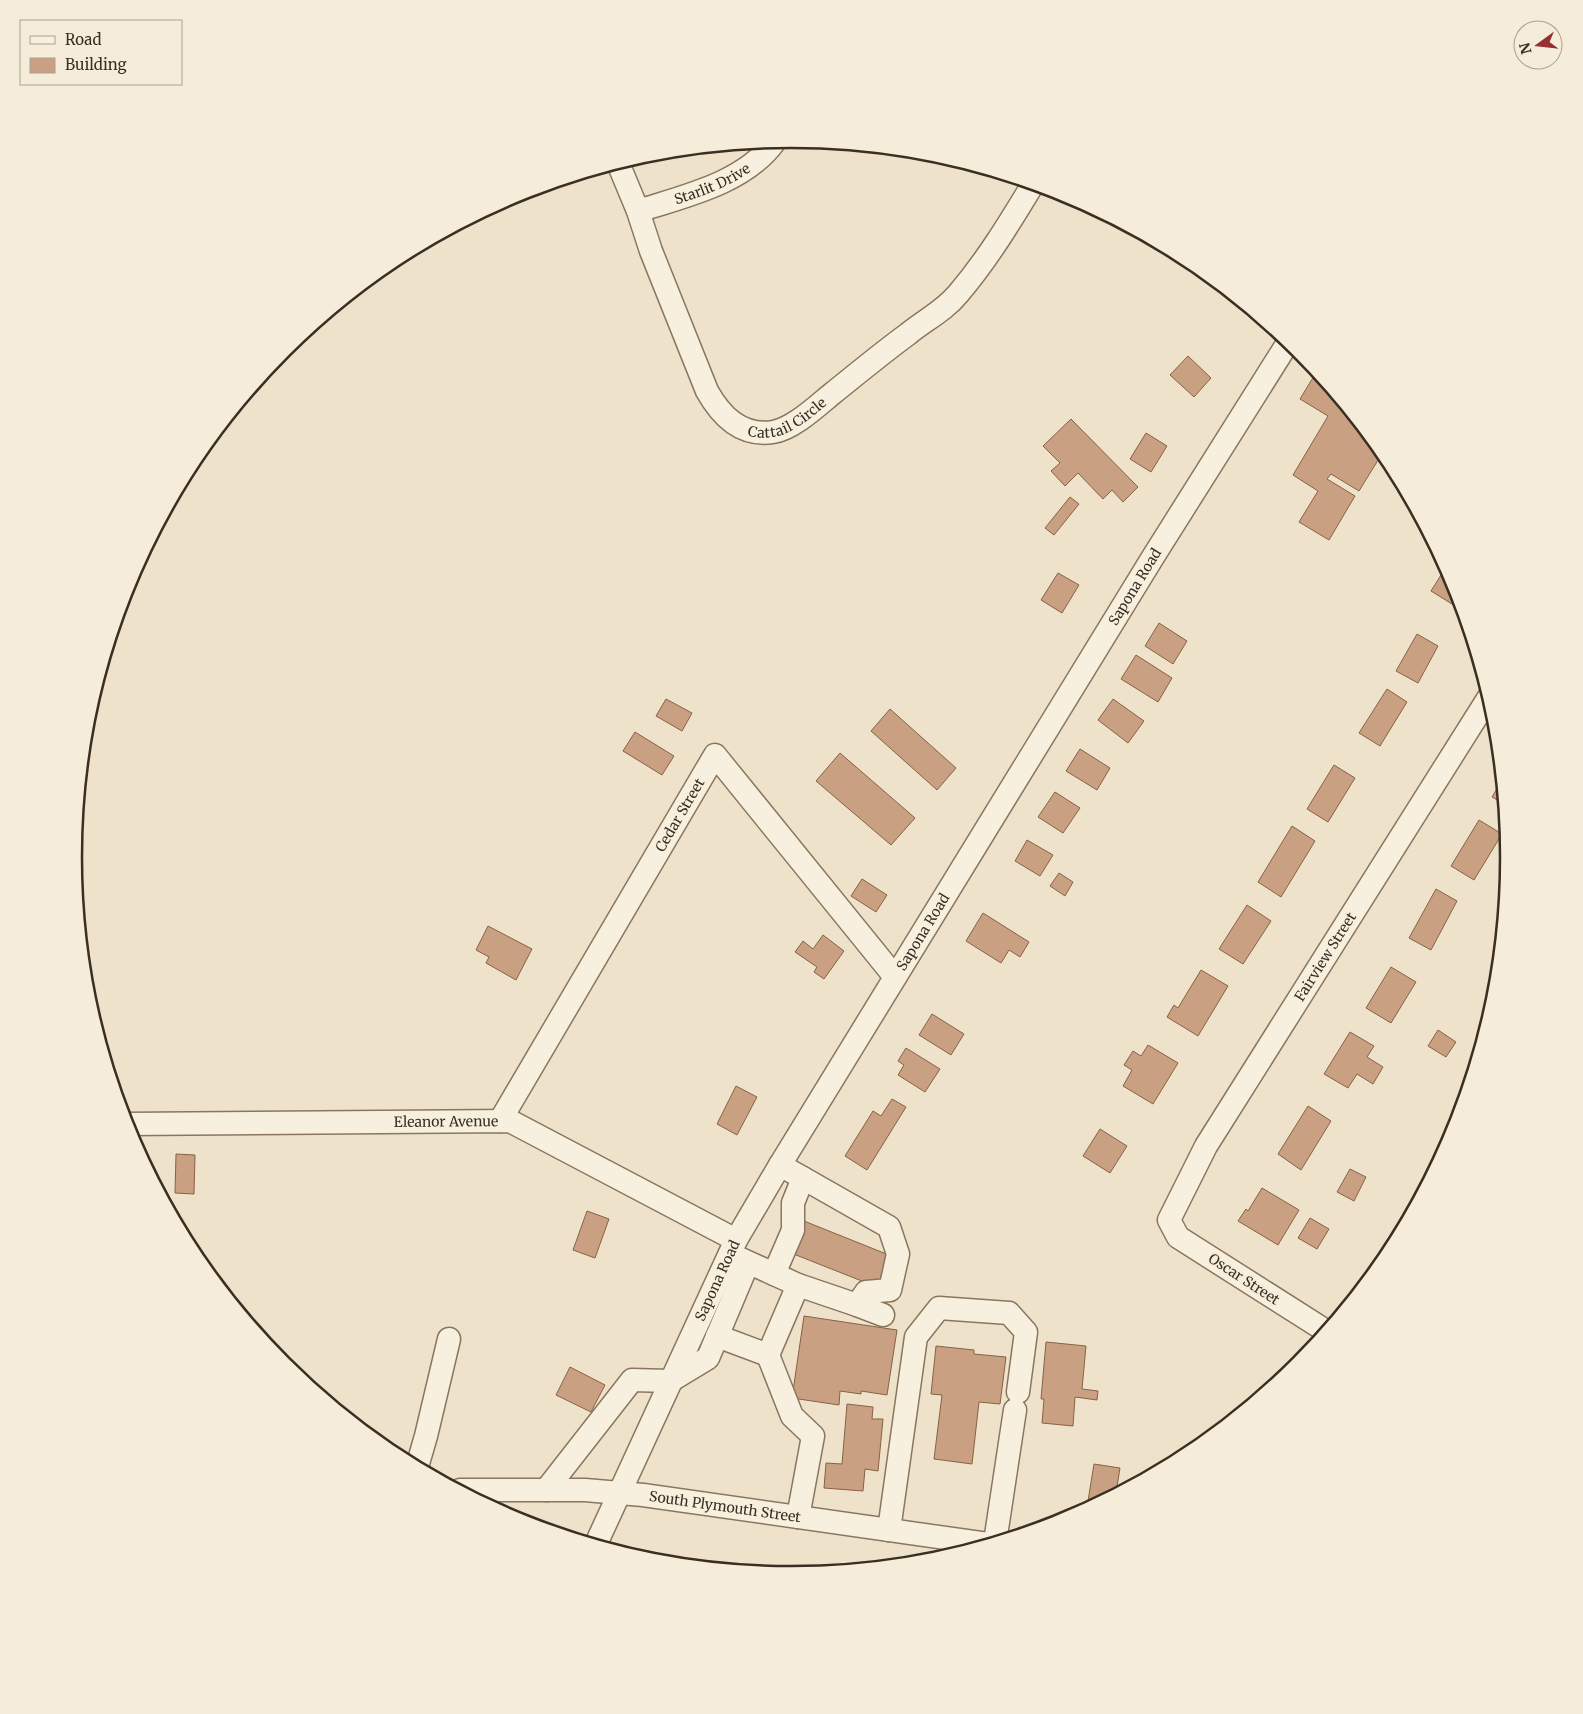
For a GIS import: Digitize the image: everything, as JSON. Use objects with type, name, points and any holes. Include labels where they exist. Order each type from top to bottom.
[{"type":"street","name":"Starlit Drive","points":[[638,211],[728,179],[770,149]]},
{"type":"street","name":"Cattail Circle","points":[[621,169],[703,383],[716,407],[727,420],[742,429],[758,433],[774,432],[788,427],[909,332],[945,309],[992,252],[1029,190]]},
{"type":"street","name":"Sapona Road","points":[[598,1539],[670,1381],[738,1252],[780,1165],[1153,557],[1285,348]]},
{"type":"street","name":"Fairview Street","points":[[1169,1220],[1206,1146],[1484,705]]},
{"type":"street","name":"Cedar Street","points":[[500,1120],[715,755],[896,976]]},
{"type":"street","name":"Eleanor Avenue","points":[[134,1124],[510,1121],[774,1274],[798,1285],[883,1315]]},
{"type":"street","points":[[780,1165],[889,1227],[898,1254],[890,1290],[866,1292],[857,1305]]},
{"type":"street","points":[[774,1274],[793,1230],[792,1203],[803,1178]]},
{"type":"street","name":"Oscar Street","points":[[1169,1220],[1178,1236],[1321,1328]]},
{"type":"street","points":[[546,1490],[632,1380],[670,1381],[708,1358],[717,1336],[738,1252]]},
{"type":"street","points":[[798,1285],[768,1354],[792,1416],[813,1436],[798,1517]]},
{"type":"street","points":[[889,1530],[916,1337],[939,1308],[1009,1313],[1026,1332],[996,1535]]},
{"type":"street","points":[[717,1336],[768,1354]]},
{"type":"street","points":[[419,1460],[449,1339]]},
{"type":"street","name":"South Plymouth Street","points":[[472,1490],[585,1490],[620,1493],[975,1542]]},
{"type":"building","points":[[1188,356],[1211,378],[1194,397],[1170,375]]},
{"type":"building","points":[[1313,377],[1354,425],[1378,459],[1359,491],[1331,474],[1327,479],[1355,496],[1329,540],[1299,522],[1318,491],[1293,475],[1328,416],[1300,399]]},
{"type":"building","points":[[1071,419],[1138,487],[1123,502],[1112,490],[1103,499],[1078,473],[1065,486],[1051,471],[1060,463],[1043,446]]},
{"type":"building","points":[[1146,433],[1167,446],[1151,472],[1130,459]]},
{"type":"building","points":[[1070,497],[1079,504],[1054,535],[1045,528]]},
{"type":"building","points":[[1058,573],[1079,585],[1062,613],[1041,600]]},
{"type":"building","points":[[1442,574],[1454,605],[1431,591]]},
{"type":"building","points":[[1159,623],[1187,641],[1173,664],[1145,646]]},
{"type":"building","points":[[1417,634],[1438,646],[1418,683],[1396,671]]},
{"type":"building","points":[[1136,655],[1172,678],[1158,702],[1121,679]]},
{"type":"building","points":[[1387,689],[1407,702],[1380,746],[1359,733]]},
{"type":"building","points":[[666,699],[692,713],[682,731],[656,716]]},
{"type":"building","points":[[1113,699],[1144,721],[1128,743],[1098,720]]},
{"type":"building","points":[[890,709],[956,768],[937,790],[871,731]]},
{"type":"building","points":[[635,732],[674,756],[662,775],[623,751]]},
{"type":"building","points":[[1080,749],[1110,768],[1097,790],[1066,771]]},
{"type":"building","points":[[840,753],[915,818],[891,845],[816,781]]},
{"type":"building","points":[[1334,765],[1355,778],[1328,822],[1307,809]]},
{"type":"building","points":[[1497,789],[1498,800],[1492,797]]},
{"type":"building","points":[[1055,792],[1080,808],[1063,833],[1038,817]]},
{"type":"building","points":[[1479,820],[1499,832],[1500,838],[1474,880],[1451,866]]},
{"type":"building","points":[[1292,826],[1315,841],[1281,897],[1258,882]]},
{"type":"building","points":[[1027,840],[1053,855],[1040,876],[1015,861]]},
{"type":"building","points":[[1059,873],[1073,882],[1065,896],[1050,886]]},
{"type":"building","points":[[862,879],[887,895],[876,912],[851,896]]},
{"type":"building","points":[[1436,889],[1457,901],[1431,950],[1409,938]]},
{"type":"building","points":[[1247,905],[1271,921],[1243,964],[1219,949]]},
{"type":"building","points":[[983,913],[1029,942],[1020,957],[1009,950],[1001,963],[966,941]]},
{"type":"building","points":[[488,926],[532,949],[516,980],[486,963],[489,957],[476,950]]},
{"type":"building","points":[[823,935],[844,951],[824,979],[814,972],[817,967],[795,952],[803,941],[813,949]]},
{"type":"building","points":[[1391,967],[1416,982],[1391,1023],[1366,1008]]},
{"type":"building","points":[[1201,970],[1228,986],[1198,1036],[1167,1017],[1174,1005],[1178,1008]]},
{"type":"building","points":[[932,1014],[964,1034],[951,1055],[919,1035]]},
{"type":"building","points":[[1438,1030],[1456,1042],[1446,1057],[1428,1046]]},
{"type":"building","points":[[1350,1032],[1374,1046],[1367,1057],[1383,1067],[1373,1084],[1357,1074],[1348,1088],[1324,1074]]},
{"type":"building","points":[[1148,1045],[1178,1063],[1153,1104],[1123,1086],[1132,1070],[1124,1065],[1133,1051],[1141,1056]]},
{"type":"building","points":[[906,1048],[940,1069],[925,1092],[898,1075],[904,1065],[898,1061]]},
{"type":"building","points":[[736,1086],[757,1097],[737,1135],[717,1124]]},
{"type":"building","points":[[892,1099],[906,1107],[867,1170],[845,1156],[873,1111],[881,1116]]},
{"type":"building","points":[[1308,1106],[1331,1121],[1301,1170],[1278,1154]]},
{"type":"building","points":[[1100,1129],[1127,1146],[1110,1173],[1083,1156]]},
{"type":"building","points":[[176,1154],[195,1155],[194,1194],[175,1193]]},
{"type":"building","points":[[1350,1169],[1366,1177],[1354,1201],[1337,1192]]},
{"type":"building","points":[[1262,1188],[1299,1210],[1278,1245],[1238,1221],[1246,1209],[1248,1211]]},
{"type":"building","points":[[587,1211],[609,1219],[595,1258],[573,1250]]},
{"type":"building","points":[[1310,1218],[1329,1229],[1317,1249],[1298,1238]]},
{"type":"building","points":[[804,1221],[889,1255],[877,1287],[791,1253]]},
{"type":"building","points":[[804,1316],[897,1330],[887,1395],[861,1391],[861,1394],[840,1391],[839,1405],[792,1398]]},
{"type":"building","points":[[1046,1342],[1086,1346],[1082,1389],[1098,1391],[1097,1400],[1075,1397],[1073,1426],[1042,1423],[1044,1399],[1041,1399]]},
{"type":"building","points":[[936,1346],[974,1350],[974,1354],[1006,1357],[1000,1404],[979,1402],[972,1464],[934,1459],[942,1395],[931,1394]]},
{"type":"building","points":[[570,1367],[605,1385],[591,1412],[556,1395]]},
{"type":"building","points":[[847,1404],[873,1407],[872,1419],[883,1419],[878,1471],[865,1469],[863,1491],[824,1488],[826,1463],[842,1464]]},
{"type":"building","points":[[1094,1464],[1120,1468],[1117,1487],[1088,1501]]}]
